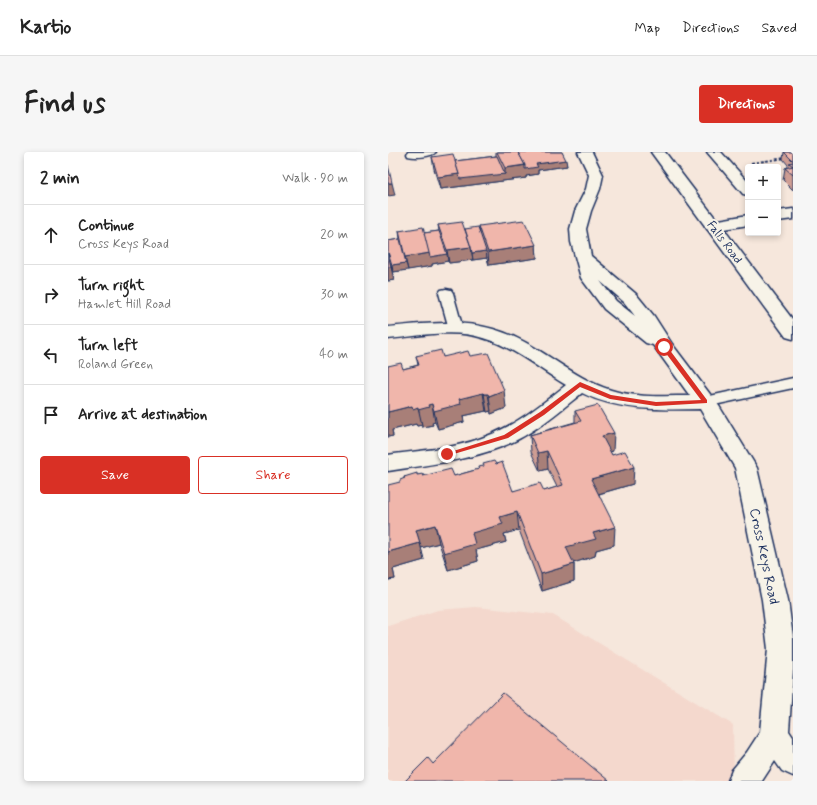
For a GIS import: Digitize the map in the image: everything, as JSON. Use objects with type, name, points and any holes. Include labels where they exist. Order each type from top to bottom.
[{"type":"street","name":"Cross Keys Road","points":[[585,152],[596,175],[594,189],[583,211],[578,229],[579,242],[585,259],[589,278],[610,305],[664,347],[705,402],[746,468],[775,600],[781,649],[774,735],[758,763],[743,781]]},
{"type":"street","name":"Falls Road","points":[[658,152],[793,333]]},
{"type":"street","points":[[714,152],[745,188]]},
{"type":"street","points":[[781,216],[793,214]]},
{"type":"street","points":[[713,226],[745,221]]},
{"type":"street","points":[[388,333],[456,329],[490,334],[516,346],[580,384],[610,397],[656,404],[705,402]]},
{"type":"street","points":[[388,463],[447,454],[506,436],[542,414],[580,384]]},
{"type":"street","points":[[774,735],[793,761]]},
{"type":"lane","points":[[412,154],[431,152]]},
{"type":"lane","points":[[446,293],[456,329]]},
{"type":"lane","points":[[705,402],[793,383]]},
{"type":"path","points":[[747,164],[793,157]]},
{"type":"shaded area","points":[[476,607],[553,615],[733,725],[734,781],[388,781],[388,626],[438,610]]},
{"type":"building","points":[[497,152],[518,152],[525,165],[505,168]]},
{"type":"building","points":[[518,152],[562,152],[566,160],[536,164],[538,167],[525,169],[525,165]]},
{"type":"building","points":[[784,152],[793,152],[793,160],[792,160]]},
{"type":"building","points":[[453,154],[459,174],[438,177],[432,157]]},
{"type":"building","points":[[497,156],[505,174],[460,179],[455,161]]},
{"type":"building","points":[[388,165],[392,183],[388,183]]},
{"type":"building","points":[[793,166],[793,175],[785,168]]},
{"type":"building","points":[[524,220],[536,245],[488,252],[479,226]]},
{"type":"building","points":[[462,222],[471,247],[447,250],[438,225]]},
{"type":"building","points":[[423,227],[430,253],[405,257],[399,231]]},
{"type":"building","points":[[478,227],[486,251],[472,253],[465,229]]},
{"type":"building","points":[[439,231],[447,254],[430,257],[424,233]]},
{"type":"building","points":[[400,239],[406,263],[392,265],[388,252],[388,241]]},
{"type":"building","points":[[388,253],[391,267],[388,267]]},
{"type":"building","points":[[441,350],[443,357],[468,351],[470,356],[488,353],[504,390],[489,396],[488,394],[483,393],[459,399],[461,404],[434,411],[432,404],[428,405],[429,407],[418,410],[418,407],[413,409],[412,406],[388,412],[388,366],[401,363],[403,369],[419,365],[416,356]]},
{"type":"building","points":[[598,405],[614,433],[602,436],[612,455],[625,451],[634,467],[591,479],[615,527],[593,533],[596,539],[566,547],[574,564],[541,574],[517,512],[500,517],[503,524],[472,533],[475,544],[444,553],[435,525],[416,530],[420,543],[388,552],[388,485],[400,482],[400,480],[405,478],[404,477],[417,473],[417,475],[423,474],[423,476],[451,469],[454,476],[479,469],[478,467],[484,466],[483,464],[494,461],[496,464],[502,462],[513,491],[540,483],[544,491],[563,485],[547,451],[538,453],[530,435],[581,421],[575,411]]},
{"type":"building","points":[[503,693],[609,781],[405,781],[428,758],[433,764]]},
{"type":"route","points":[[447,454],[478,446],[506,436],[542,414],[580,384],[610,397],[656,404],[705,402],[664,347]]}]
